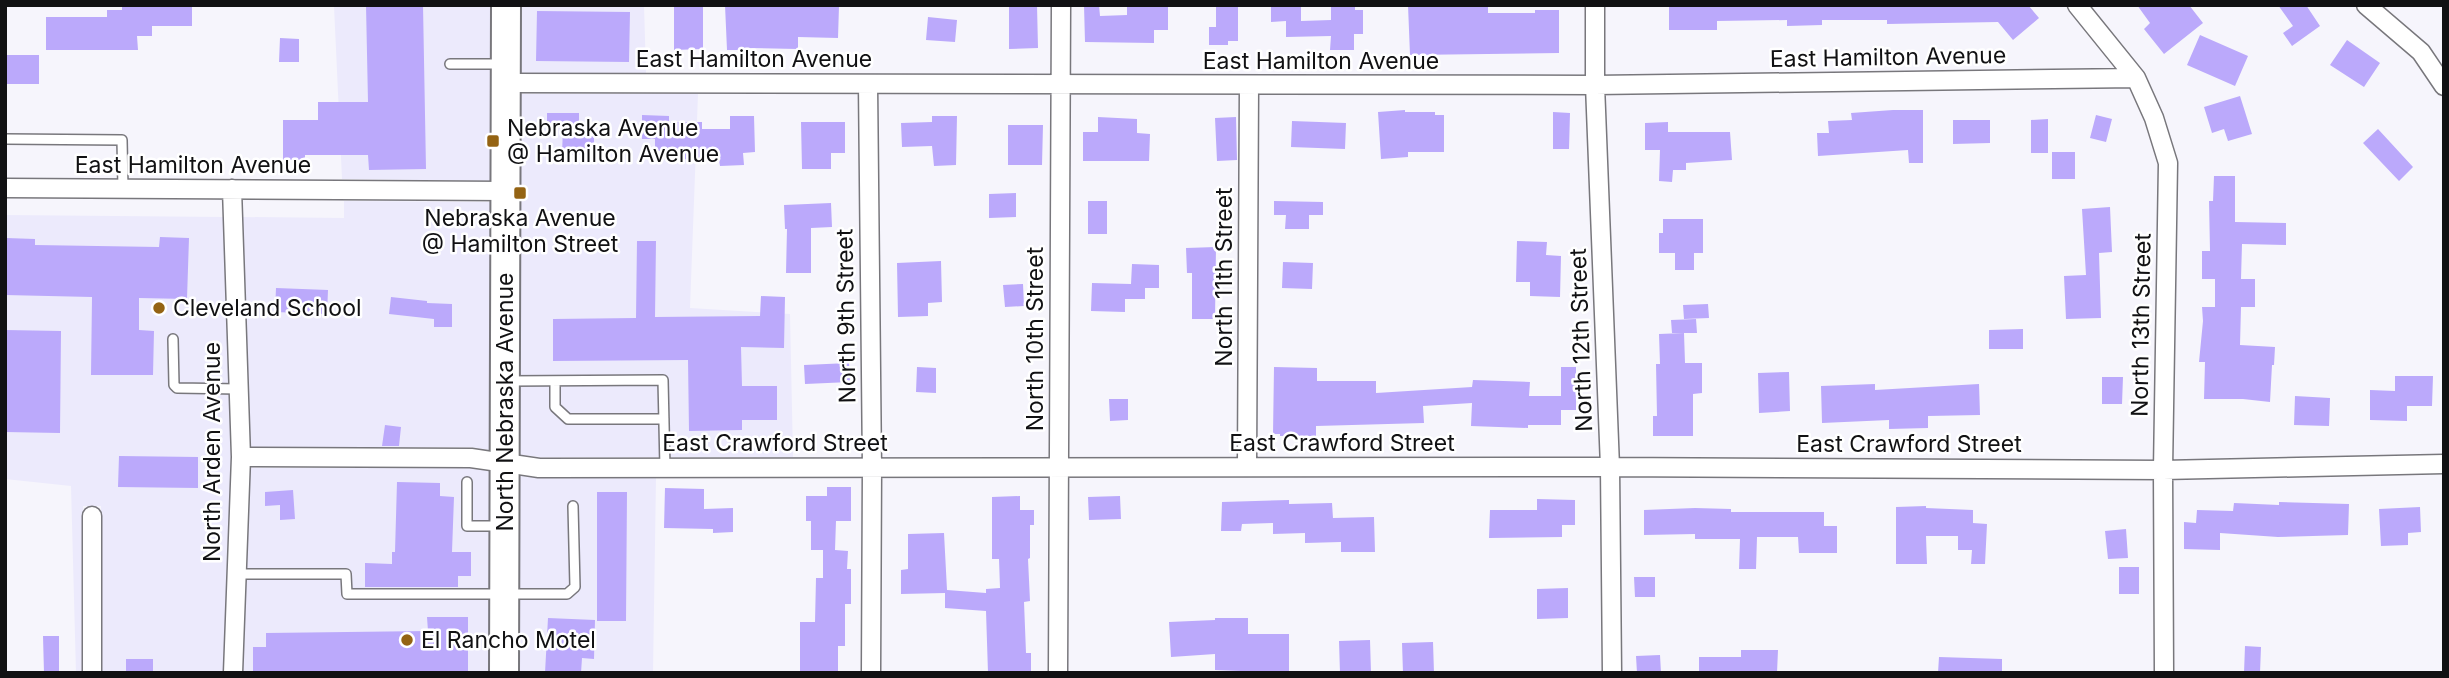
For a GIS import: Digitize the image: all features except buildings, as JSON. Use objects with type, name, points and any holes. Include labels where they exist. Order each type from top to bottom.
[{"type":"main road","name":"North Nebraska Avenue","points":[[504,673],[506,5]]},
{"type":"street","name":"North 10th Street","points":[[1058,673],[1061,5]]},
{"type":"street","name":"North 12th Street","points":[[1595,5],[1595,85],[1610,467],[1612,673]]},
{"type":"street","name":"North 13th Street","points":[[2077,5],[2136,78],[2154,118],[2168,163],[2163,470],[2164,673]]},
{"type":"street","points":[[2366,5],[2421,52],[2444,86]]},
{"type":"street","name":"East Hamilton Avenue","points":[[506,73],[868,84],[1249,86],[1595,85],[2136,78]]},
{"type":"street","name":"North 9th Street","points":[[868,84],[871,673]]},
{"type":"street","name":"North 11th Street","points":[[1247,467],[1249,86]]},
{"type":"street","name":"East Hamilton Avenue","points":[[5,188],[506,191]]},
{"type":"street","name":"North Arden Avenue","points":[[232,189],[241,457],[233,673]]},
{"type":"street","name":"East Crawford Street","points":[[241,457],[471,458],[539,468],[1610,467],[2163,470],[2444,464]]},
{"type":"street","points":[[92,516],[92,673]]},
{"type":"lane","points":[[450,64],[506,73]]},
{"type":"lane","points":[[5,139],[122,141],[123,188]]},
{"type":"lane","points":[[173,339],[174,385],[177,388],[239,389]]},
{"type":"lane","points":[[505,382],[663,380],[665,468]]},
{"type":"lane","points":[[555,381],[555,407],[568,419],[664,419]]},
{"type":"lane","points":[[467,482],[467,526],[504,526]]},
{"type":"lane","points":[[236,574],[346,574],[347,594],[567,594],[575,587],[573,506]]},
{"type":"shaded area","points":[[497,5],[496,181],[342,179],[334,6]]},
{"type":"shaded area","points":[[515,5],[644,5],[646,73],[515,73]]},
{"type":"shaded area","points":[[515,94],[698,94],[690,308],[790,314],[793,457],[540,457],[514,454]]},
{"type":"shaded area","points":[[344,201],[496,202],[495,451],[471,447],[250,447],[243,217],[344,218]]},
{"type":"shaded area","points":[[5,215],[224,217],[232,457],[224,673],[101,673],[101,506],[83,506],[82,673],[76,673],[71,486],[5,479]]},
{"type":"shaded area","points":[[250,468],[470,468],[495,472],[495,673],[243,673]]},
{"type":"shaded area","points":[[514,475],[539,478],[656,478],[653,673],[514,673]]},
{"type":"place","name":"Nebraska Avenue @ Hamilton Avenue","points":[[493,141]]},
{"type":"place","name":"Nebraska Avenue @ Hamilton Street","points":[[520,193]]},
{"type":"place","name":"Cleveland School","points":[[159,308]]},
{"type":"place","name":"El Rancho Motel","points":[[407,640]]}]
